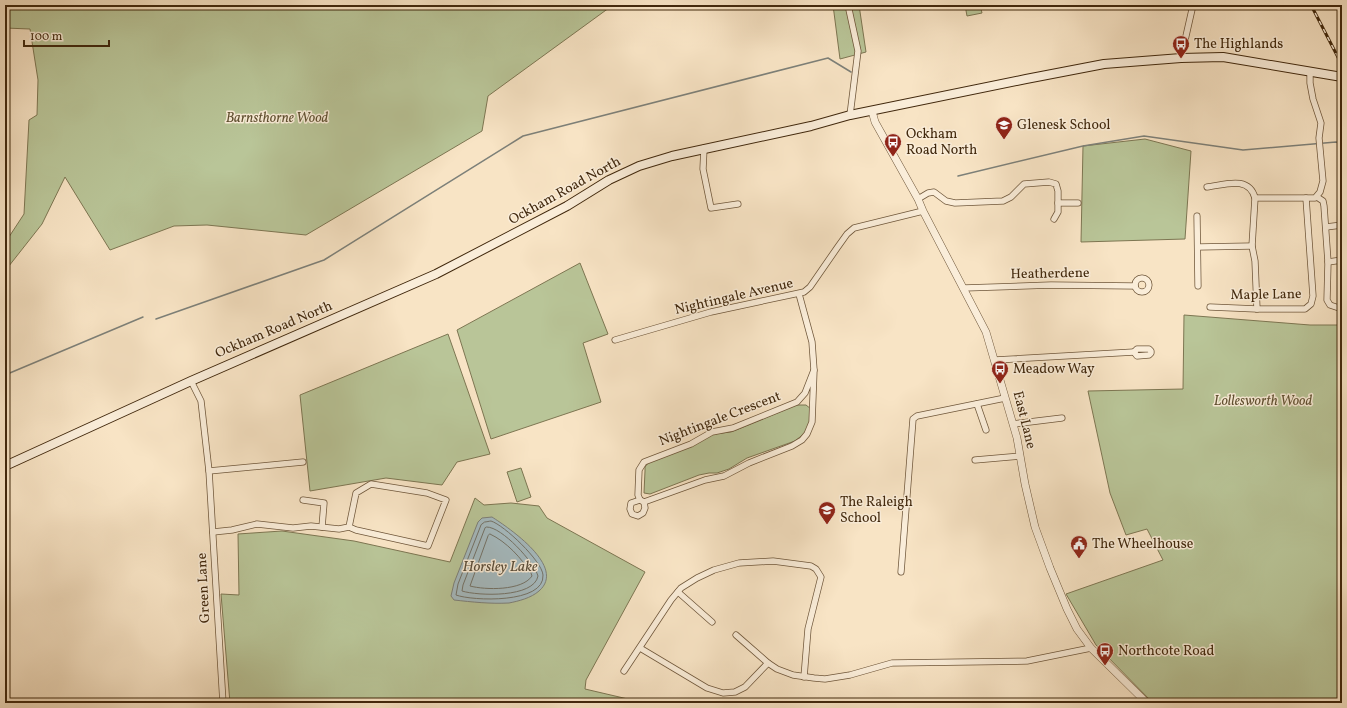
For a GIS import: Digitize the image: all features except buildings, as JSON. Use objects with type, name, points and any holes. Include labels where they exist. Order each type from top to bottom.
[{"type":"main road","name":"Ockham Road North","points":[[5,466],[191,381],[436,274],[567,206],[609,180],[639,166],[672,156],[811,126],[850,115],[1104,64],[1181,58],[1224,57],[1342,77]]},
{"type":"street","points":[[848,5],[858,51],[850,115]]},
{"type":"street","points":[[1181,58],[1193,5]]},
{"type":"street","points":[[1341,5],[1340,14],[1342,17]]},
{"type":"street","points":[[1310,72],[1310,83],[1313,99],[1321,122],[1319,139],[1323,182],[1317,197]]},
{"type":"street","name":"East Lane","points":[[872,111],[875,122],[918,199],[986,332],[1013,424],[1031,512],[1039,540],[1067,609],[1077,629],[1091,648],[1147,703]]},
{"type":"street","points":[[704,148],[703,169],[711,208],[738,204]]},
{"type":"street","points":[[918,199],[928,193],[934,192],[946,201],[955,203],[1003,201],[1011,197],[1024,184],[1049,182],[1056,184],[1058,187],[1058,212],[1054,220]]},
{"type":"street","points":[[1207,187],[1237,183],[1248,186],[1253,193],[1255,198],[1252,246],[1255,261],[1257,310]]},
{"type":"street","points":[[1255,198],[1317,197],[1323,201],[1328,262],[1328,303],[1332,307],[1342,309]]},
{"type":"street","name":"Maple Lane","points":[[1210,307],[1257,310],[1305,309],[1311,304],[1313,296],[1306,198]]},
{"type":"street","points":[[1058,203],[1078,203]]},
{"type":"street","name":"Nightingale Avenue","points":[[615,340],[752,302],[804,292],[810,287],[841,242],[854,228],[923,211]]},
{"type":"street","points":[[1197,216],[1198,286]]},
{"type":"street","points":[[1326,227],[1342,225]]},
{"type":"street","points":[[1198,247],[1252,246]]},
{"type":"street","points":[[1328,262],[1342,260]]},
{"type":"street","name":"Heatherdene","points":[[964,288],[1058,285],[1135,286]]},
{"type":"street","name":"Nightingale Crescent","points":[[799,294],[814,351],[813,408],[812,422],[810,430],[805,437],[799,443],[749,463],[724,476],[705,480],[642,501],[638,495],[640,486],[639,470],[644,462],[691,444],[712,432],[733,428],[802,399],[808,400],[813,408]]},
{"type":"street","points":[[995,360],[1134,352]]},
{"type":"street","name":"Nightingale Crescent","points":[[797,402],[805,393],[814,370]]},
{"type":"street","name":"Green Lane","points":[[191,381],[201,401],[209,471],[223,703]]},
{"type":"street","points":[[900,572],[913,419],[916,416],[1006,398]]},
{"type":"street","points":[[977,404],[986,430]]},
{"type":"street","points":[[1013,424],[1062,418]]},
{"type":"street","points":[[975,460],[1020,456]]},
{"type":"street","points":[[209,471],[303,462]]},
{"type":"street","points":[[213,532],[232,530],[256,524],[293,528],[311,526],[338,529],[349,527],[356,530],[428,546],[446,500],[427,493],[371,484],[356,493],[349,527]]},
{"type":"street","points":[[303,500],[324,503],[322,527]]},
{"type":"street","points":[[624,671],[671,600],[689,582],[706,573],[739,563],[774,561],[807,565],[814,567],[820,574],[821,580],[808,629],[804,677]]},
{"type":"street","points":[[678,592],[712,622]]},
{"type":"street","points":[[736,635],[768,663],[786,673],[804,677],[825,678],[850,676],[892,662],[1027,661],[1091,648]]},
{"type":"street","points":[[640,648],[707,688],[724,693],[735,692],[745,687],[768,663]]},
{"type":"green space","name":"Barnsthorne Wood","points":[[5,5],[613,5],[488,96],[482,131],[306,235],[207,225],[174,226],[110,250],[65,177],[42,224],[5,271],[5,243],[24,214],[29,120],[37,115],[38,80],[30,29],[5,28]]},
{"type":"green space","points":[[833,5],[859,5],[866,52],[840,59]]},
{"type":"green space","points":[[965,5],[980,5],[982,13],[967,16]]},
{"type":"green space","points":[[1145,139],[1191,151],[1185,239],[1081,242],[1083,146]]},
{"type":"green space","points":[[580,263],[608,334],[583,343],[601,402],[491,439],[457,330]]},
{"type":"green space","name":"Lollesworth Wood","points":[[1184,315],[1310,325],[1342,325],[1342,703],[1153,703],[1096,645],[1066,594],[1163,560],[1147,529],[1126,535],[1110,493],[1088,391],[1183,389]]},
{"type":"green space","points":[[448,334],[490,454],[457,462],[442,485],[386,478],[310,491],[300,395]]},
{"type":"green space","points":[[796,405],[806,405],[811,409],[810,423],[805,433],[795,441],[747,458],[729,469],[717,473],[699,475],[650,494],[644,493],[645,467],[649,462],[713,434],[731,432]]},
{"type":"green space","points":[[521,468],[531,497],[517,502],[507,472]]},
{"type":"green space","points":[[475,498],[484,505],[511,503],[539,506],[547,518],[645,572],[586,680],[585,689],[645,703],[230,703],[221,594],[239,595],[238,534],[282,531],[354,541],[450,562]]},
{"type":"water","name":"Horsley Lake","points":[[492,517],[522,539],[532,549],[541,560],[546,571],[546,581],[539,591],[532,596],[509,603],[454,600],[451,596],[454,583],[478,522],[482,518]]},
{"type":"waterway","points":[[156,319],[324,260],[523,136],[828,58],[851,72]]},
{"type":"waterway","points":[[958,176],[1083,146],[1144,136],[1243,150],[1336,142],[1342,144]]},
{"type":"waterway","points":[[5,375],[143,317]]},
{"type":"railway","points":[[1311,5],[1342,65]]},
{"type":"place","name":"The Highlands","points":[[1181,59]]},
{"type":"place","name":"Glenesk School","points":[[1004,140]]},
{"type":"place","name":"Ockham Road North","points":[[893,157]]},
{"type":"place","name":"Meadow Way","points":[[1000,384]]},
{"type":"place","name":"The Raleigh School","points":[[827,525]]},
{"type":"place","name":"The Wheelhouse","points":[[1079,559]]},
{"type":"place","name":"Northcote Road","points":[[1105,666]]}]
